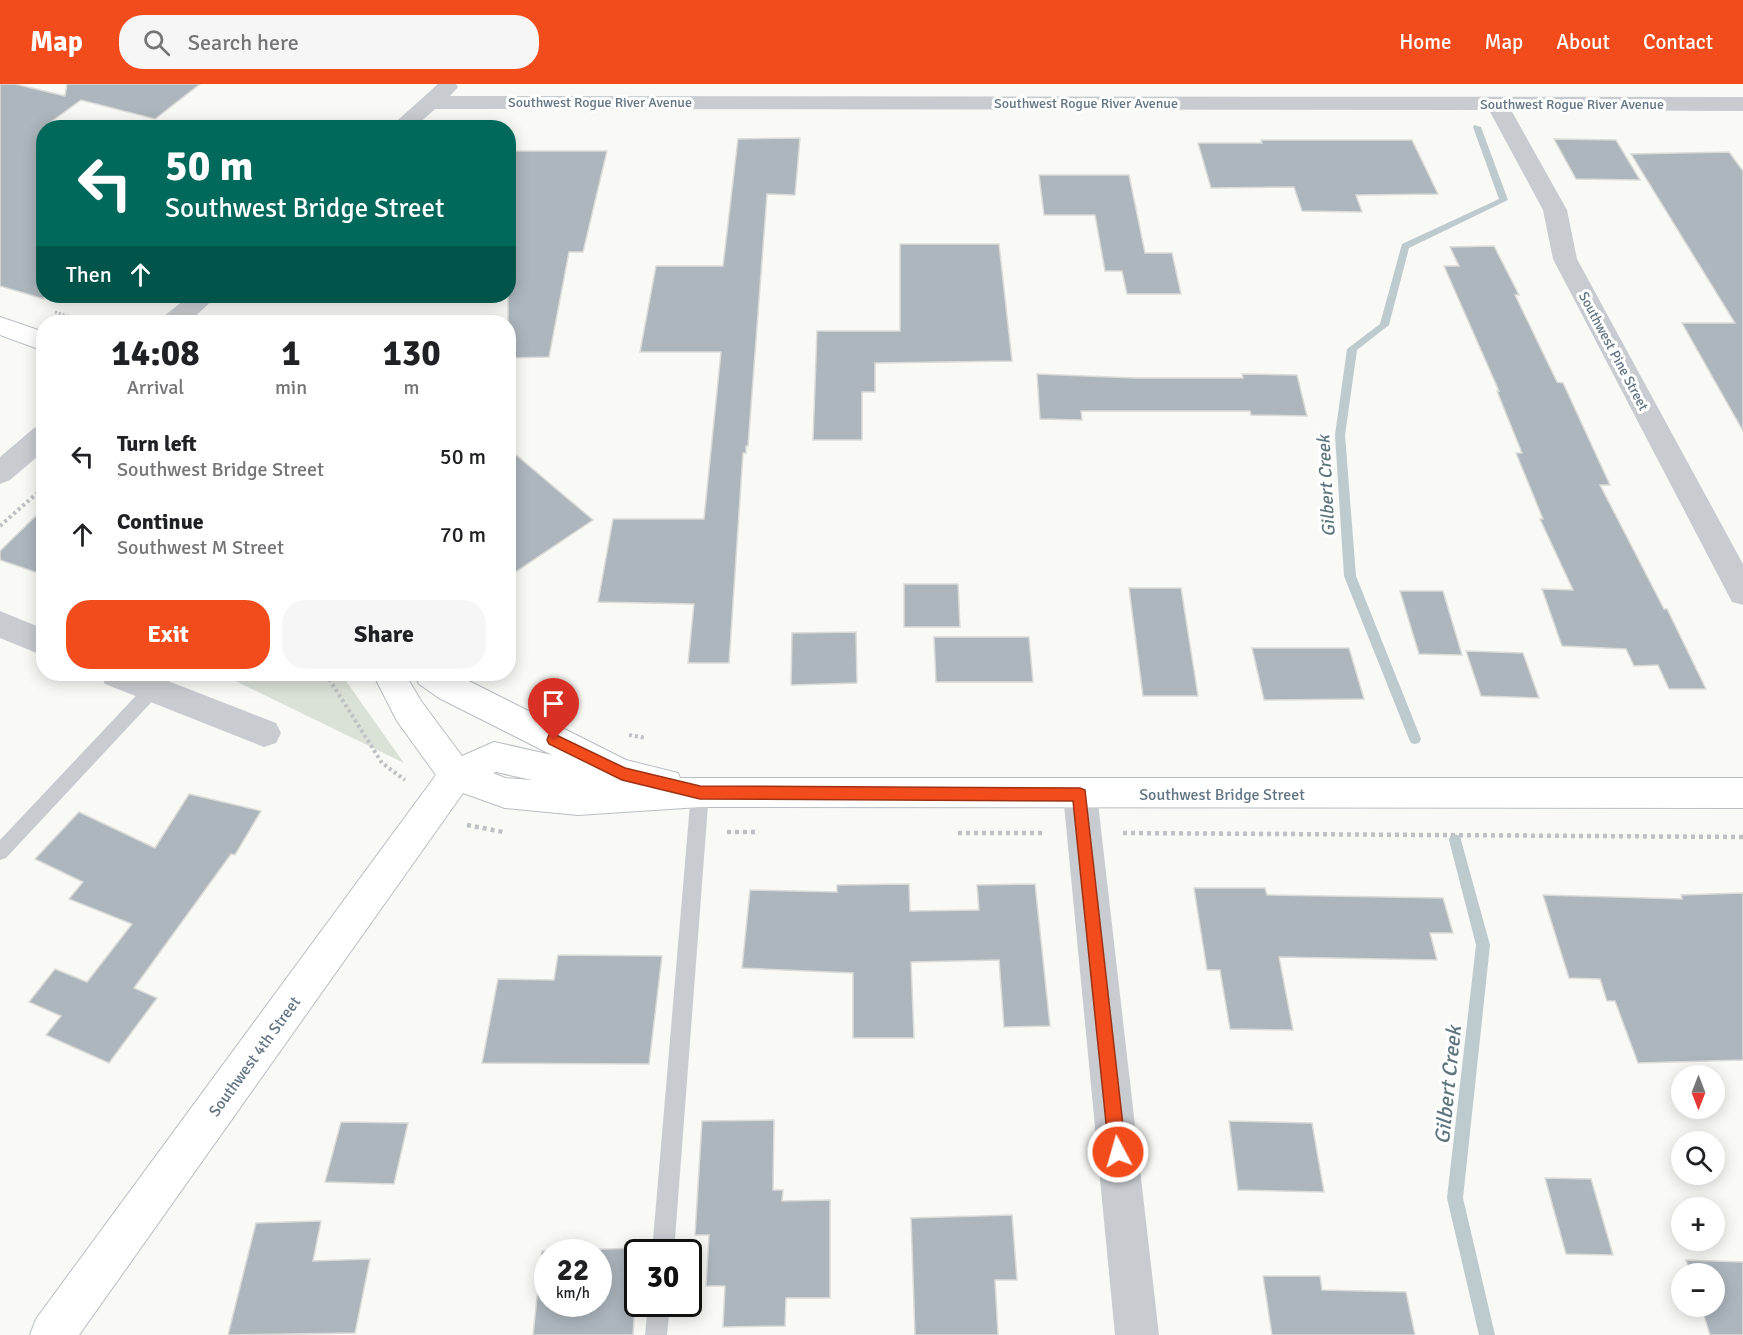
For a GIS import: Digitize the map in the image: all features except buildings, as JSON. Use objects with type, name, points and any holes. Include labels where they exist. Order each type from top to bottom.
[{"type":"street","points":[[409,120],[450,84]]},
{"type":"street","name":"Southwest Rogue River Avenue","points":[[429,102],[1743,104]]},
{"type":"street","name":"Southwest Pine Street","points":[[1497,104],[1555,210],[1565,259],[1743,593]]},
{"type":"street","points":[[181,315],[196,303]]},
{"type":"street","points":[[0,326],[36,339]]},
{"type":"street","points":[[0,473],[36,442]]},
{"type":"street","points":[[0,624],[36,640]]},
{"type":"street","points":[[133,681],[264,734]]},
{"type":"street","points":[[392,681],[409,711],[456,776]]},
{"type":"street","points":[[440,681],[622,774]]},
{"type":"street","name":"Southwest Bridge Street","points":[[456,776],[494,757],[563,772],[622,774],[700,792]]},
{"type":"street","name":"Southwest Bridge Street","points":[[456,776],[505,793],[578,800],[700,792],[1743,793]]},
{"type":"street","name":"Southwest 4th Street","points":[[52,1335],[456,776]]},
{"type":"street","points":[[1080,794],[1137,1335]]},
{"type":"lane","points":[[0,852],[153,689]]},
{"type":"lane","points":[[664,1239],[700,792]]},
{"type":"lane","points":[[656,1335],[658,1317]]},
{"type":"path","points":[[0,526],[36,494]]},
{"type":"shaded area","points":[[235,681],[346,681],[404,763]]},
{"type":"waterway","name":"Gilbert Creek","points":[[1415,739],[1350,576],[1340,435],[1352,349],[1384,325],[1405,246],[1504,200],[1477,127]]},
{"type":"waterway","name":"Gilbert Creek","points":[[1455,840],[1483,945],[1455,1198],[1487,1335]]},
{"type":"route","points":[[554,740],[622,774],[700,792],[1080,794],[1118,1152]]}]
